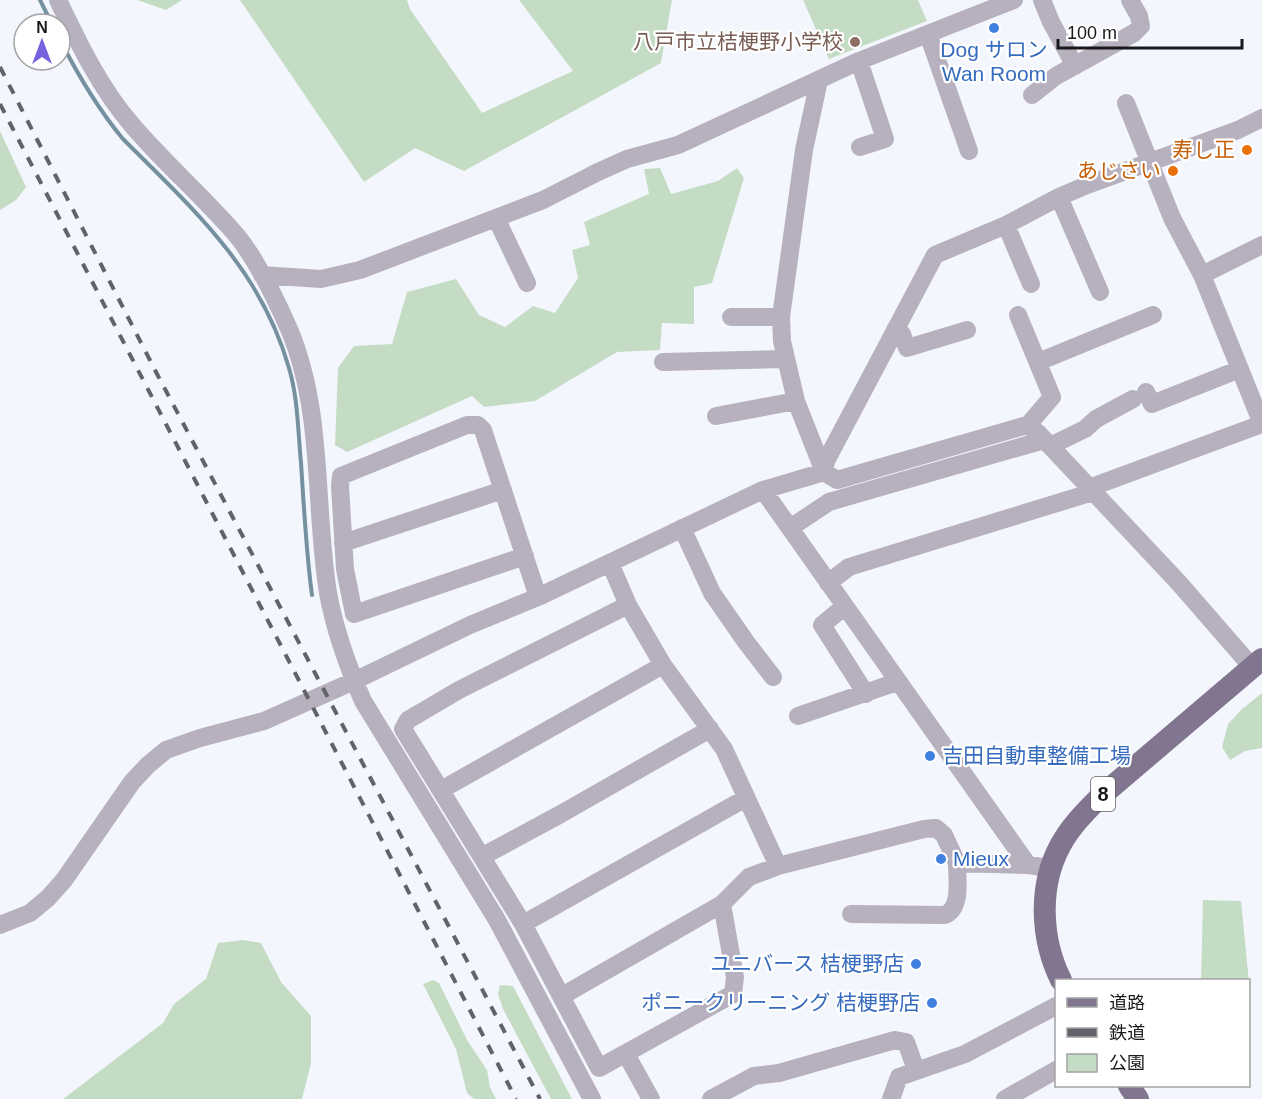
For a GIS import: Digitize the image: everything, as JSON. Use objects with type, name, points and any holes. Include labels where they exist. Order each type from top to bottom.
[{"type":"main road","name":"8","points":[[1060,979],[1047,942],[1045,919],[1045,892],[1050,868],[1060,846],[1077,820],[1101,796],[1257,663]]},
{"type":"street","points":[[57,0],[84,55],[110,96],[131,124],[239,239],[262,275],[290,332],[301,365],[310,408],[328,593],[336,629],[354,681],[363,701],[497,920],[592,1099]]},
{"type":"street","points":[[262,275],[321,279],[360,270],[543,200],[627,159],[678,145],[859,61],[1014,0]]},
{"type":"street","points":[[1042,0],[1075,66]]},
{"type":"street","points":[[1032,95],[1056,76],[1134,33],[1141,26],[1139,16],[1130,0]]},
{"type":"street","points":[[928,34],[969,151]]},
{"type":"street","points":[[859,61],[885,139],[860,147]]},
{"type":"street","points":[[819,80],[804,150],[781,317],[785,359],[796,401],[824,472],[837,480],[1028,425],[1052,397],[1018,315]]},
{"type":"street","points":[[828,583],[849,567],[1091,490],[1262,424],[1202,275],[1172,218],[1126,103]]},
{"type":"street","points":[[824,472],[826,461],[935,255],[1006,225],[1059,197],[1238,130],[1262,118]]},
{"type":"street","points":[[1059,197],[1100,292]]},
{"type":"street","points":[[496,218],[527,283]]},
{"type":"street","points":[[1006,225],[1031,284]]},
{"type":"street","points":[[1202,275],[1262,245]]},
{"type":"street","points":[[1038,363],[1153,315]]},
{"type":"street","points":[[731,317],[781,317]]},
{"type":"street","points":[[896,328],[902,334],[907,348],[967,330]]},
{"type":"street","points":[[663,362],[785,359]]},
{"type":"street","points":[[790,528],[829,502],[1047,443],[1085,429],[1096,419],[1139,395],[1152,404],[1240,369]]},
{"type":"street","points":[[716,416],[796,401]]},
{"type":"street","points":[[525,556],[354,614],[345,569],[341,476],[467,425],[478,425],[483,430],[502,490],[525,556],[538,597]]},
{"type":"street","points":[[1028,425],[1257,663]]},
{"type":"street","points":[[0,925],[30,913],[48,898],[64,880],[132,782],[166,750],[200,738],[264,721],[610,564],[763,490],[824,472]]},
{"type":"street","points":[[343,543],[502,490]]},
{"type":"street","points":[[763,490],[1028,865]]},
{"type":"street","points":[[682,528],[712,593],[772,677]]},
{"type":"street","points":[[610,564],[628,605],[663,665],[724,748],[778,866]]},
{"type":"street","points":[[628,605],[519,658],[408,720],[403,729],[523,924],[599,1068],[733,994],[735,977],[722,904]]},
{"type":"street","points":[[845,606],[822,625],[866,694]]},
{"type":"street","points":[[441,790],[663,665]]},
{"type":"street","points":[[798,716],[897,682]]},
{"type":"street","points":[[483,856],[710,729]]},
{"type":"street","points":[[523,924],[746,798]]},
{"type":"street","points":[[562,996],[722,904],[748,877],[778,866],[924,829],[936,828],[944,835],[957,863],[956,905],[951,912],[945,915],[851,914]]},
{"type":"street","points":[[957,863],[1028,865],[1050,868]]},
{"type":"street","points":[[891,1099],[899,1077],[965,1054],[1055,1007]]},
{"type":"street","points":[[711,1099],[754,1076],[788,1070],[895,1040],[906,1042],[916,1070]]},
{"type":"street","points":[[626,1054],[651,1099]]},
{"type":"street","points":[[1005,1099],[1055,1071]]},
{"type":"green space","points":[[137,0],[182,0],[166,10]]},
{"type":"green space","points":[[240,0],[407,0],[410,9],[482,113],[573,71],[519,0],[672,0],[661,63],[464,171],[415,148],[364,182]]},
{"type":"green space","name":"八戸市立桔梗野小学校","points":[[803,0],[918,0],[927,21],[829,59]]},
{"type":"green space","points":[[0,131],[26,187],[16,200],[0,210]]},
{"type":"green space","points":[[660,168],[671,194],[718,181],[737,168],[744,178],[712,283],[694,287],[694,324],[662,323],[660,350],[617,352],[535,401],[484,407],[472,396],[347,452],[335,445],[338,368],[354,346],[392,344],[407,292],[456,279],[479,315],[505,327],[533,306],[555,313],[578,278],[572,250],[590,245],[584,222],[649,194],[644,169]]},
{"type":"green space","points":[[1262,693],[1262,748],[1245,751],[1230,760],[1222,747],[1228,724]]},
{"type":"green space","points":[[1203,900],[1241,901],[1249,979],[1201,979]]},
{"type":"green space","points":[[243,940],[261,943],[281,982],[311,1016],[311,1063],[302,1099],[63,1099],[163,1023],[174,1004],[206,979],[218,943]]},
{"type":"green space","points":[[433,980],[439,983],[467,1040],[487,1070],[490,1087],[496,1099],[474,1099],[467,1093],[456,1049],[423,984]]},
{"type":"green space","points":[[500,985],[513,986],[572,1099],[551,1099],[503,1009],[498,994]]},
{"type":"waterway","points":[[40,0],[46,12]]},
{"type":"waterway","points":[[72,62],[105,116],[123,139],[199,216],[243,270],[277,333],[292,379],[296,403],[312,595]]},
{"type":"railway","points":[[0,67],[156,372],[540,1099]]},
{"type":"railway","points":[[0,104],[516,1099]]},
{"type":"place","name":"Dog サロン Wan Room","points":[[994,28]]},
{"type":"place","name":"八戸市立桔梗野小学校","points":[[855,42]]},
{"type":"place","name":"寿し正","points":[[1247,150]]},
{"type":"place","name":"あじさい","points":[[1173,171]]},
{"type":"place","name":"吉田自動車整備工場","points":[[930,756]]},
{"type":"place","name":"Mieux","points":[[941,859]]},
{"type":"place","name":"ユニバース 桔梗野店","points":[[916,964]]},
{"type":"place","name":"ポニークリーニング 桔梗野店","points":[[932,1003]]}]
